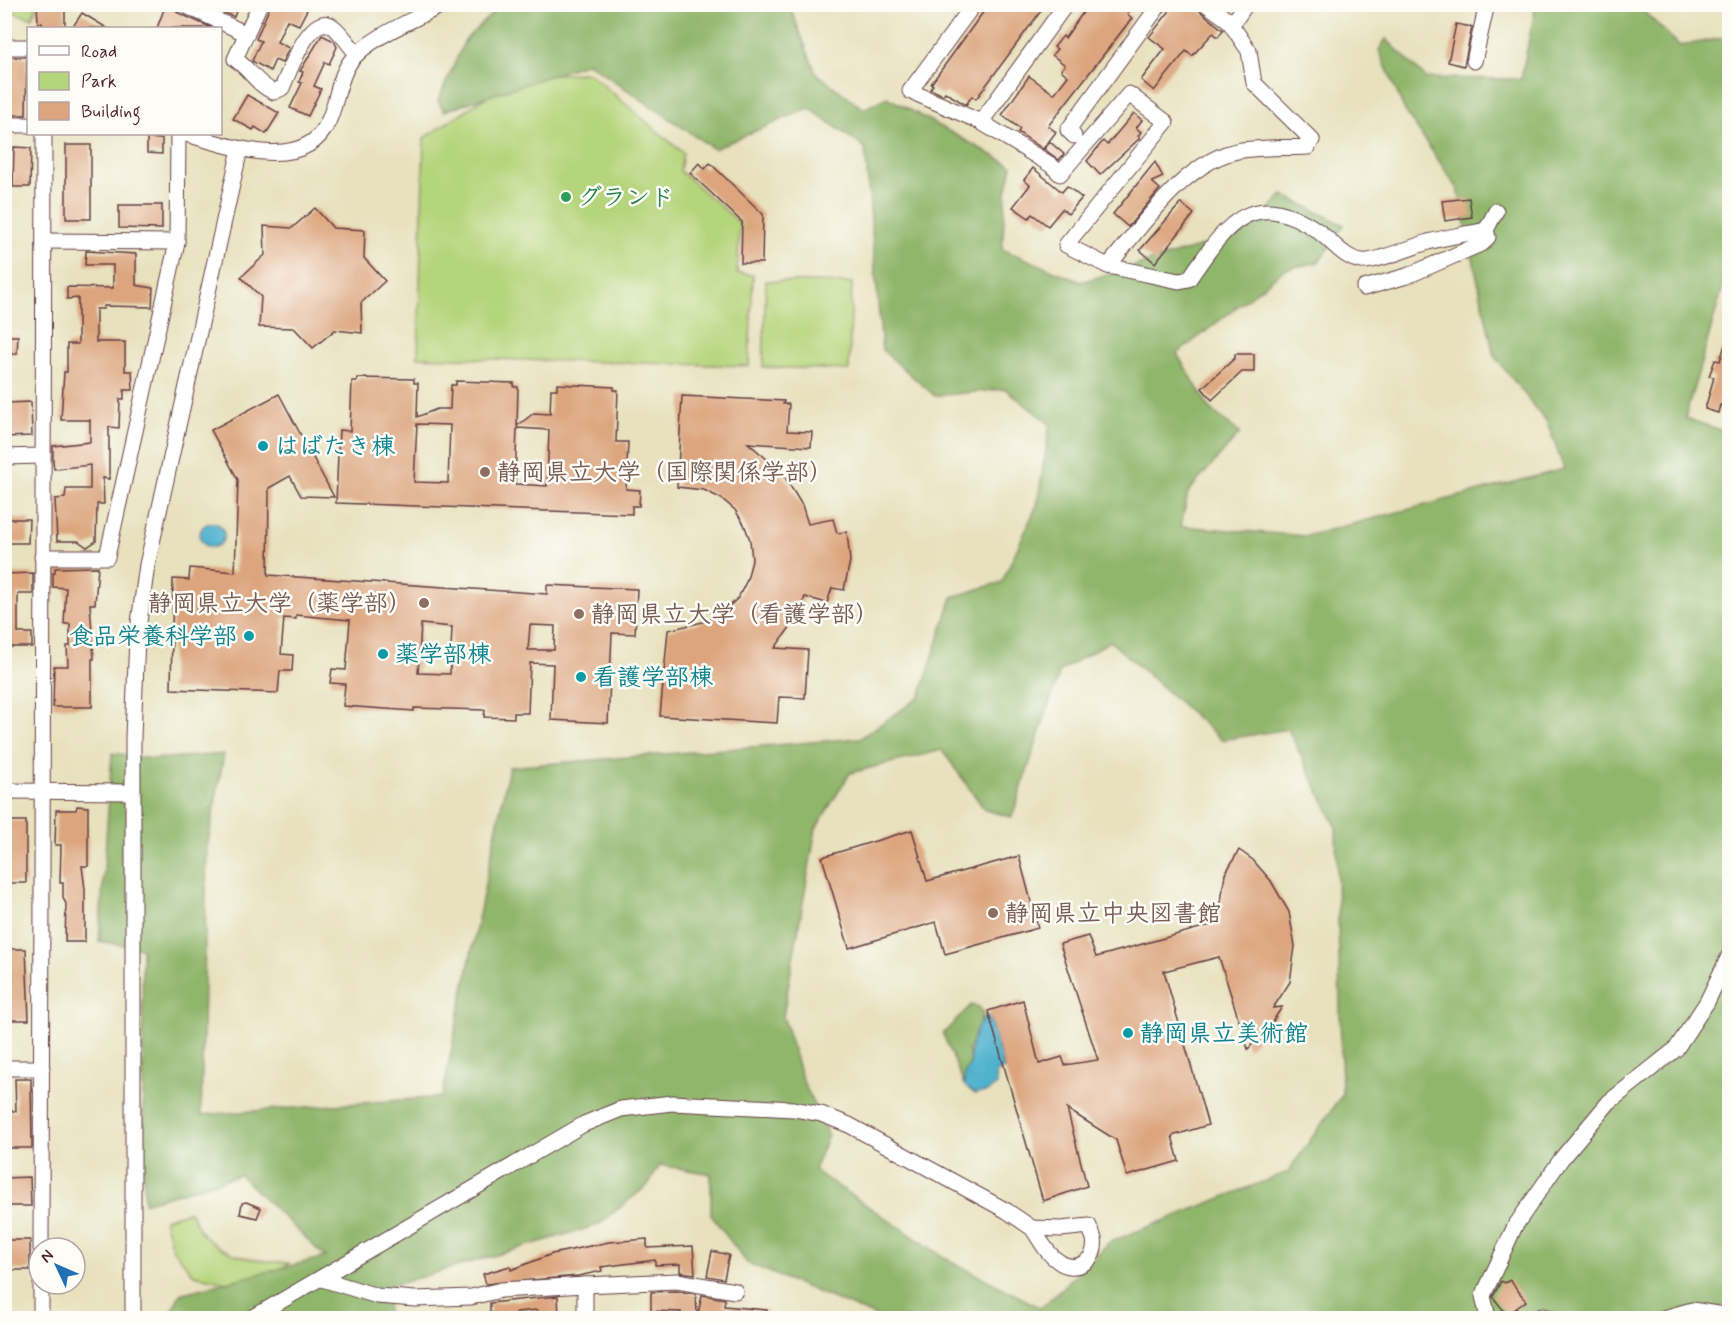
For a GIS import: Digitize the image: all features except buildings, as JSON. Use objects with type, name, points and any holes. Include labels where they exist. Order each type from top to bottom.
[{"type":"street","points":[[182,4],[247,34]]},
{"type":"street","points":[[260,4],[235,59],[247,67],[267,90],[273,92],[282,88],[307,36],[319,24],[332,26],[357,54]]},
{"type":"street","points":[[190,135],[240,149],[288,152],[313,143],[328,124],[341,79],[357,54],[444,4]]},
{"type":"street","points":[[974,4],[910,91],[981,122],[1051,165],[1060,174],[1129,94],[1166,122],[1066,245],[1108,266],[1179,281],[1189,279],[1233,222],[1248,213],[1272,211],[1302,222],[1318,231],[1344,254],[1363,262],[1429,242],[1486,230]]},
{"type":"street","points":[[981,122],[1066,4]]},
{"type":"street","points":[[1108,266],[1173,190],[1208,162],[1241,150],[1308,147],[1312,140],[1254,83],[1249,51],[1228,20],[1206,4]]},
{"type":"street","points":[[1228,20],[1236,19],[1246,4]]},
{"type":"street","points":[[1474,61],[1487,4]]},
{"type":"street","points":[[1074,136],[1068,130],[1152,7]]},
{"type":"street","points":[[4,47],[27,47]]},
{"type":"street","points":[[4,126],[27,125]]},
{"type":"street","points":[[41,1236],[44,135]]},
{"type":"street","points":[[42,557],[107,557],[177,242],[178,135]]},
{"type":"street","points":[[133,1318],[133,792],[137,637],[147,565],[240,149]]},
{"type":"street","points":[[1364,288],[1407,276],[1483,243],[1488,237],[1486,230],[1496,211]]},
{"type":"street","points":[[45,241],[177,242]]},
{"type":"street","points":[[4,457],[42,456]]},
{"type":"street","points":[[4,791],[133,792]]},
{"type":"street","points":[[1488,1318],[1483,1296],[1515,1226],[1562,1158],[1609,1102],[1676,1050],[1707,1002],[1730,954]]},
{"type":"street","points":[[4,1068],[42,1068]]},
{"type":"street","points":[[252,1318],[584,1124],[621,1109],[644,1104],[764,1106],[821,1114],[849,1125],[1027,1224]]},
{"type":"street","points":[[322,1279],[377,1296],[415,1299],[471,1297],[501,1290],[677,1281],[735,1291]]},
{"type":"street","points":[[585,1285],[585,1318]]},
{"type":"street","points":[[41,1296],[41,1318]]},
{"type":"street","points":[[1664,1318],[1692,1310],[1730,1316]]},
{"type":"street","points":[[1536,1318],[1543,1316],[1553,1318]]},
{"type":"green space","points":[[4,5],[37,5],[32,18],[6,11]]},
{"type":"green space","points":[[501,5],[789,5],[816,73],[864,109],[887,97],[1012,166],[1006,192],[1002,249],[1081,282],[1245,233],[1283,195],[1344,225],[1319,262],[1285,269],[1177,354],[1210,409],[1240,433],[1188,492],[1181,526],[1306,536],[1564,469],[1547,422],[1494,356],[1458,189],[1405,111],[1379,50],[1386,39],[1426,78],[1521,79],[1536,5],[1637,5],[1680,46],[1729,37],[1729,266],[1685,418],[1729,433],[1729,1305],[1675,1318],[880,1318],[747,1263],[711,1215],[711,1174],[660,1165],[648,1185],[598,1225],[387,1287],[388,1318],[169,1318],[180,1294],[325,1257],[240,1175],[144,1203],[142,948],[99,941],[112,753],[153,759],[224,754],[207,848],[201,1115],[442,1097],[509,767],[860,738],[920,697],[952,597],[1002,582],[1037,505],[1050,424],[1005,389],[935,396],[882,350],[865,148],[809,108],[714,149],[588,63],[444,111],[438,101],[465,40]],"holes":[[[1110,641],[1222,740],[1288,729],[1336,826],[1342,1095],[1288,1172],[1110,1242],[1041,1308],[947,1259],[814,1170],[828,1135],[802,1079],[783,1016],[816,828],[850,773],[942,750],[985,810],[1012,817],[1060,671]]]},
{"type":"green space","name":"グランド","points":[[589,73],[683,153],[680,171],[740,223],[737,273],[753,275],[749,366],[418,357],[424,138],[495,91],[554,74]]},
{"type":"green space","points":[[766,281],[852,283],[849,370],[763,367]]},
{"type":"green space","points":[[971,1005],[979,1007],[983,1014],[975,1038],[968,1050],[971,1062],[965,1072],[964,1085],[943,1034]]},
{"type":"green space","points":[[190,1211],[204,1236],[223,1249],[244,1257],[289,1263],[270,1278],[236,1284],[194,1275],[172,1248],[164,1219]]},
{"type":"water","points":[[212,523],[217,524],[223,530],[223,540],[217,546],[212,547],[207,546],[201,540],[200,535],[201,530],[207,524]]},
{"type":"water","points":[[989,1017],[1004,1069],[996,1073],[997,1085],[987,1092],[975,1094],[964,1085],[965,1072],[971,1062],[970,1051],[975,1033],[984,1018]]},
{"type":"place","name":"グランド","points":[[566,197]]},
{"type":"place","name":"はばたき棟","points":[[263,446]]},
{"type":"place","name":"静岡県立大学（国際関係学部）","points":[[485,472]]},
{"type":"place","name":"静岡県立大学（薬学部）","points":[[424,603]]},
{"type":"place","name":"静岡県立大学（看護学部）","points":[[579,614]]},
{"type":"place","name":"食品栄養科学部","points":[[249,636]]},
{"type":"place","name":"薬学部棟","points":[[383,654]]},
{"type":"place","name":"看護学部棟","points":[[581,677]]},
{"type":"place","name":"静岡県立中央図書館","points":[[993,913]]},
{"type":"place","name":"静岡県立美術館","points":[[1128,1033]]}]
